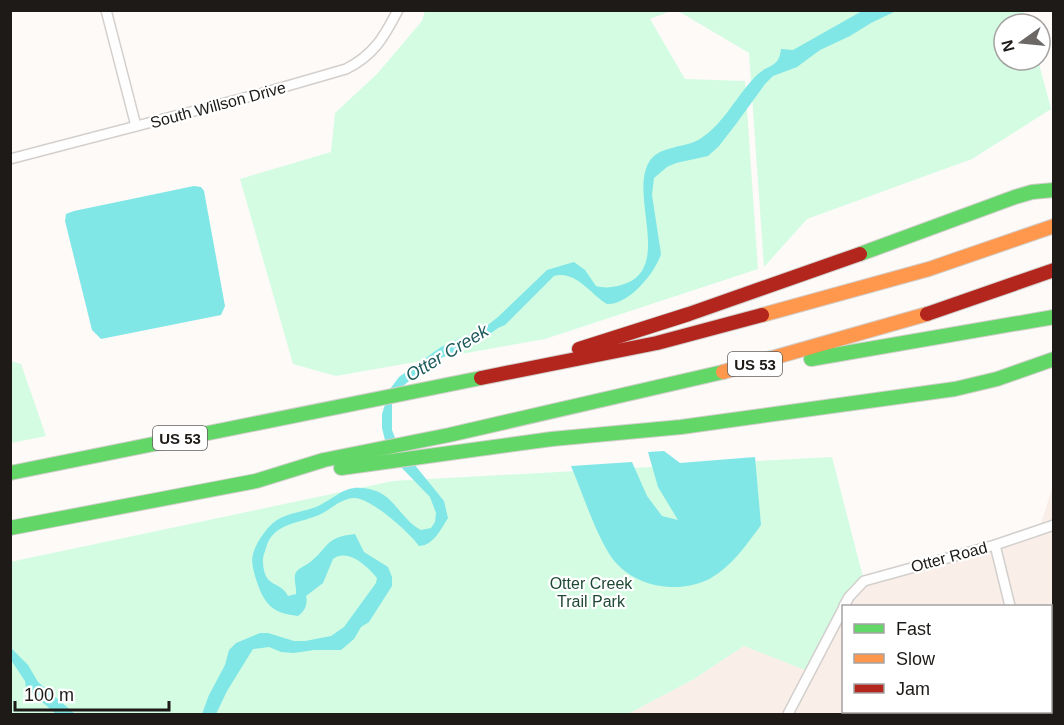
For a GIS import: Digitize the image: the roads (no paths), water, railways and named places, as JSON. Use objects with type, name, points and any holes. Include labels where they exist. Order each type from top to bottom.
[{"type":"highway","points":[[470,379],[679,319],[1015,197],[1032,192],[1053,190]]},
{"type":"highway","points":[[861,290],[1053,214]]},
{"type":"highway","name":"US 53","points":[[10,473],[657,343],[861,290],[1053,226]]},
{"type":"highway","name":"US 53","points":[[323,466],[730,370],[925,315],[1053,270]]},
{"type":"highway","points":[[730,370],[1053,317]]},
{"type":"highway","points":[[926,393],[1017,364],[1053,345]]},
{"type":"highway","points":[[10,528],[323,466],[452,453],[552,439],[681,427],[926,393],[997,379],[1053,359]]},
{"type":"street","points":[[106,10],[136,126]]},
{"type":"street","name":"South Willson Drive","points":[[10,159],[346,69],[358,64],[384,38],[398,11]]},
{"type":"street","name":"Otter Road","points":[[845,605],[849,597],[864,581],[995,545],[1053,525]]},
{"type":"street","points":[[995,545],[1010,605]]},
{"type":"street","points":[[788,714],[842,611]]},
{"type":"water","name":"Otter Creek","points":[[862,11],[896,11],[820,50],[797,67],[773,76],[719,146],[708,156],[676,163],[654,178],[652,195],[661,254],[653,270],[632,294],[615,303],[607,304],[569,276],[554,276],[505,325],[479,342],[434,361],[398,390],[392,401],[392,430],[397,443],[444,501],[448,518],[432,540],[419,546],[399,525],[379,509],[361,499],[354,498],[345,500],[321,514],[281,528],[270,539],[263,560],[264,571],[269,580],[285,591],[288,596],[296,594],[295,576],[298,570],[315,558],[332,541],[345,535],[355,534],[364,552],[388,567],[392,577],[392,586],[369,622],[361,627],[354,639],[341,650],[294,653],[281,652],[269,647],[253,649],[227,691],[216,714],[202,714],[225,665],[229,650],[236,643],[260,633],[268,633],[294,641],[331,636],[344,627],[376,583],[377,578],[363,564],[351,557],[339,556],[333,559],[323,583],[306,596],[304,610],[298,616],[274,609],[261,593],[252,565],[254,550],[273,523],[288,515],[316,507],[344,491],[357,488],[366,488],[382,494],[421,530],[431,528],[435,522],[436,513],[430,497],[400,466],[385,440],[382,428],[382,414],[390,389],[399,377],[441,347],[484,328],[547,270],[574,262],[585,270],[596,286],[604,287],[627,283],[640,274],[646,261],[648,246],[644,178],[652,158],[664,150],[700,139],[709,132],[758,74],[776,63],[781,49],[793,50]]},
{"type":"water","points":[[194,186],[201,187],[204,191],[225,306],[221,315],[101,339],[92,330],[65,221],[66,214]]},
{"type":"water","points":[[664,451],[680,463],[755,457],[761,525],[739,554],[719,573],[699,583],[686,586],[658,586],[632,576],[621,568],[612,558],[600,537],[571,466],[632,462],[647,496],[662,516],[678,520],[658,487],[648,452]]},
{"type":"water","points":[[10,647],[28,665],[38,682],[75,714],[56,714],[26,688],[25,681],[11,660]]},
{"type":"park label","name":"Otter Creek Trail Park","points":[[591,592]]}]
